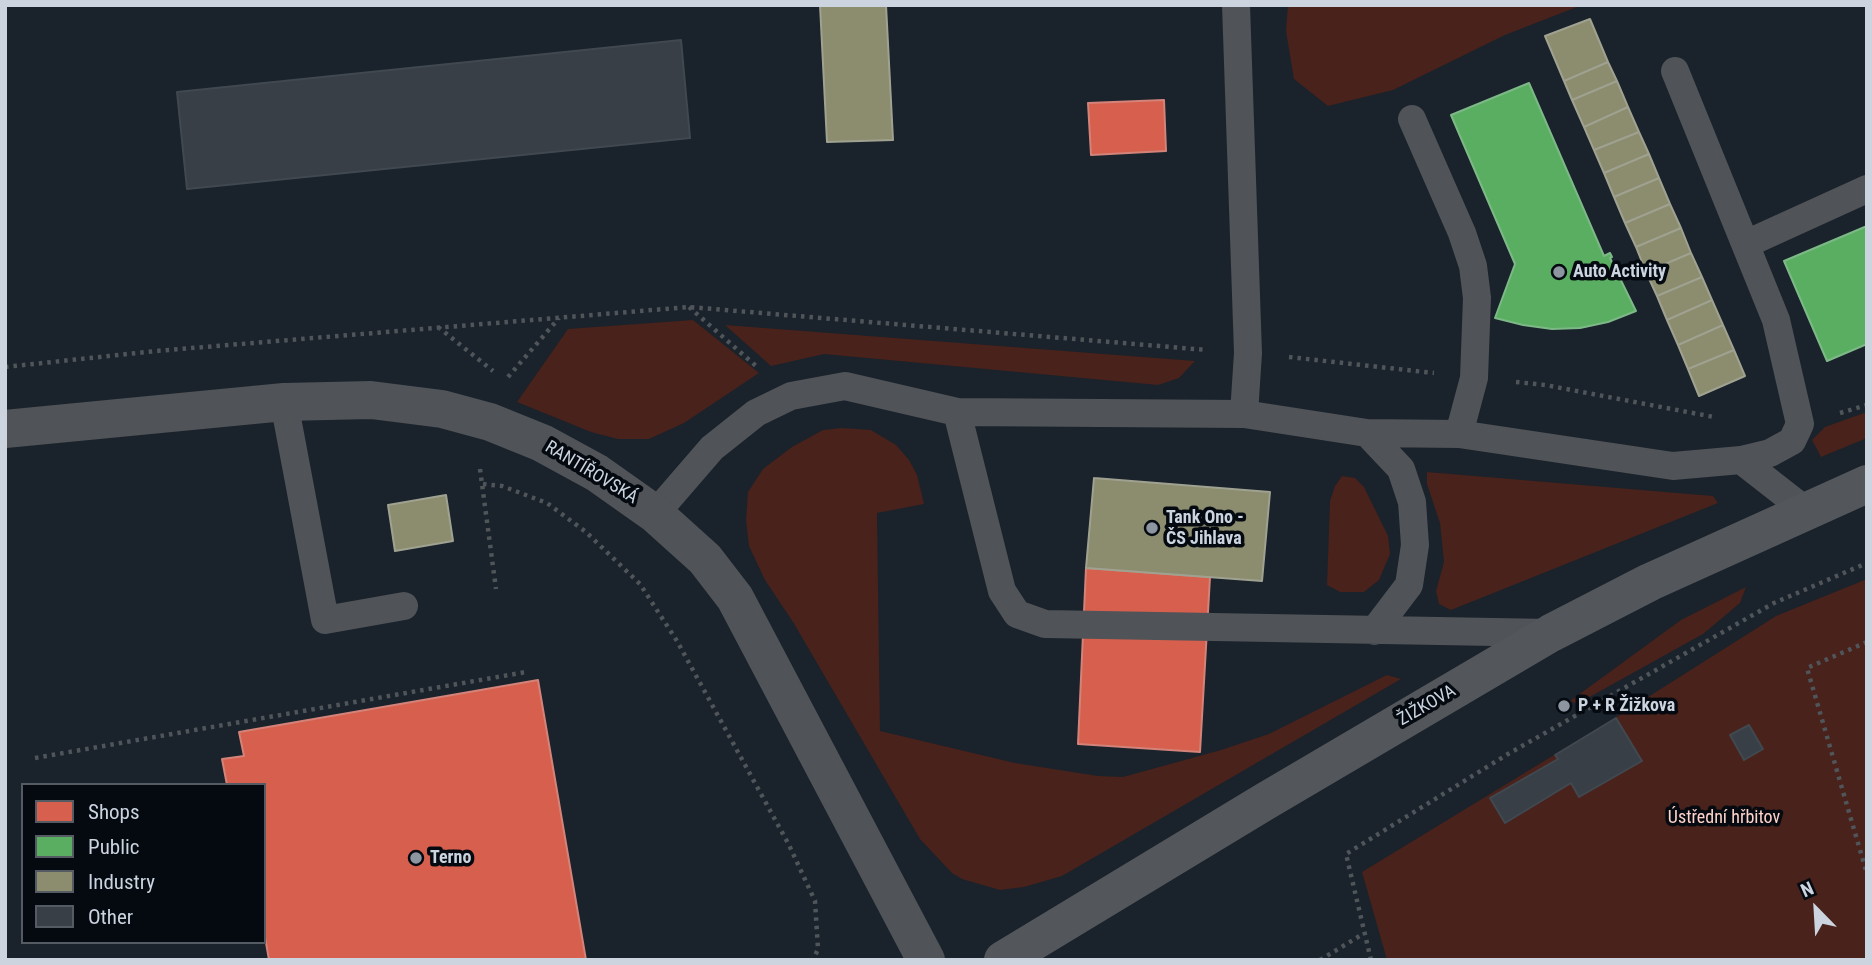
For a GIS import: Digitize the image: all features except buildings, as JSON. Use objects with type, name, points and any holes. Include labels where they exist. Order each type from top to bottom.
[{"type":"main road","name":"ŽIŽKOVA","points":[[1003,960],[1551,633],[1650,582],[1867,484]]},
{"type":"street","name":"RANTÍŘOVSKÁ","points":[[5,429],[285,402],[371,400],[442,409],[490,422],[553,449],[597,474],[655,514],[705,559],[736,598],[926,960]]},
{"type":"lane","points":[[1236,5],[1248,353],[1244,414]]},
{"type":"lane","points":[[655,514],[712,448],[756,413],[791,396],[845,387],[957,412],[1244,414],[1367,433],[1458,434],[1673,466],[1741,460],[1770,453],[1792,441],[1800,424],[1776,320],[1675,71]]},
{"type":"lane","points":[[1412,119],[1462,233],[1473,266],[1478,298],[1474,378],[1458,434]]},
{"type":"lane","points":[[1746,244],[1867,190]]},
{"type":"lane","points":[[285,402],[325,620],[404,606]]},
{"type":"lane","points":[[957,412],[1002,591],[1017,614],[1045,624],[1551,633]]},
{"type":"lane","points":[[1367,433],[1401,469],[1412,502],[1415,545],[1409,586],[1374,631]]},
{"type":"lane","points":[[1741,460],[1805,510]]},
{"type":"path","points":[[5,367],[156,351],[689,307],[791,396]]},
{"type":"path","points":[[496,589],[480,469],[490,422],[505,381],[560,317]]},
{"type":"path","points":[[438,327],[505,381]]},
{"type":"path","points":[[483,484],[502,486],[547,503],[586,532],[640,584],[677,641],[789,845],[815,901],[818,949],[813,960]]},
{"type":"path","points":[[1371,960],[1346,854],[1508,754],[1774,603],[1867,563]]},
{"type":"path","points":[[1867,642],[1807,668],[1867,874]]},
{"type":"path","points":[[35,758],[526,672]]},
{"type":"path","points":[[1320,960],[1363,934]]},
{"type":"green space","points":[[1288,5],[1582,5],[1505,35],[1393,90],[1328,106],[1294,79],[1286,31]]},
{"type":"green space","points":[[693,320],[759,373],[684,423],[649,439],[618,439],[591,432],[517,402],[568,329]]},
{"type":"green space","points":[[725,325],[1195,361],[1179,378],[1158,385],[824,354],[771,366]]},
{"type":"green space","points":[[1867,412],[1867,438],[1821,457],[1812,440],[1825,427]]},
{"type":"green space","points":[[823,430],[871,430],[896,445],[917,475],[924,504],[877,513],[880,731],[1015,763],[1098,776],[1123,777],[1269,734],[1387,675],[1401,679],[1062,876],[1024,887],[1000,890],[962,879],[952,873],[920,839],[793,622],[765,580],[749,546],[746,520],[748,492],[763,469],[792,447]]},
{"type":"green space","points":[[1427,472],[1713,496],[1718,503],[1451,610],[1439,604],[1436,591],[1444,562],[1440,523],[1427,484]]},
{"type":"green space","points":[[1342,476],[1355,478],[1364,487],[1388,536],[1390,554],[1379,580],[1364,592],[1340,592],[1327,585],[1330,501]]},
{"type":"green space","name":"Ústřední hřbitov","points":[[1867,579],[1867,960],[1387,960],[1362,872],[1776,616]]},
{"type":"green space","points":[[1746,587],[1740,603],[1703,634],[1577,704],[1570,701],[1681,620]]},
{"type":"place","name":"Auto Activity","points":[[1559,272]]},
{"type":"place","name":"Tank Ono - ČS Jihlava","points":[[1152,528]]},
{"type":"place","name":"P + R Žižkova","points":[[1564,706]]},
{"type":"place","name":"Terno","points":[[416,858]]}]
